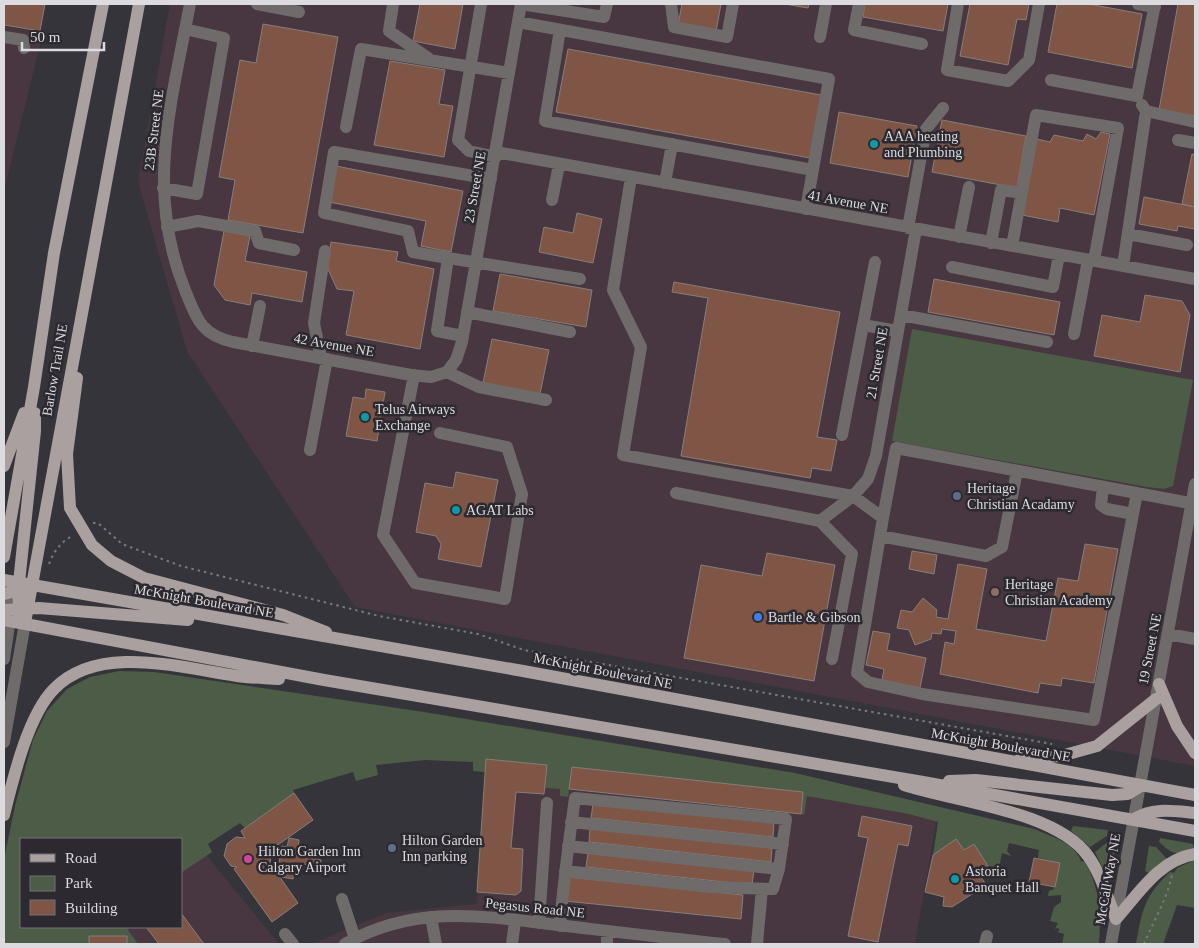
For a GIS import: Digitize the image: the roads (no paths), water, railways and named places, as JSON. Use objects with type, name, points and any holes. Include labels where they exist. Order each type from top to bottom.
[{"type":"main road","name":"Barlow Trail NE","points":[[4,557],[34,387],[54,252],[103,4]]},
{"type":"main road","name":"Barlow Trail NE","points":[[25,623],[12,612],[32,584],[139,4]]},
{"type":"main road","points":[[77,334],[80,359],[67,454],[70,508],[92,545],[111,561],[144,578],[283,615],[349,641]]},
{"type":"main road","points":[[4,466],[34,387]]},
{"type":"main road","points":[[10,590],[35,431],[34,387]]},
{"type":"main road","points":[[4,580],[10,590]]},
{"type":"main road","points":[[10,590],[32,584]]},
{"type":"main road","name":"McKnight Boulevard NE","points":[[32,584],[1195,796]]},
{"type":"main road","points":[[12,612],[258,626]]},
{"type":"main road","points":[[25,623],[324,680],[923,782],[1195,831]]},
{"type":"main road","points":[[4,815],[21,750],[43,705],[54,689],[78,671],[106,663],[146,663],[240,677],[324,680]]},
{"type":"main road","points":[[1159,684],[1177,726],[1195,753]]},
{"type":"main road","points":[[1002,761],[1061,756],[1096,746],[1156,699]]},
{"type":"main road","points":[[869,773],[923,791],[1009,812],[1061,832],[1076,843],[1093,864],[1116,919],[1162,868],[1173,861],[1195,854]]},
{"type":"main road","points":[[923,782],[976,780],[1112,795],[1128,794],[1141,786]]},
{"type":"main road","points":[[1134,819],[1147,812],[1165,810],[1195,813]]},
{"type":"street","name":"23B Street NE","points":[[190,4],[166,136],[163,188],[167,227],[175,262],[191,305],[201,324],[216,338]]},
{"type":"street","points":[[257,4],[299,12]]},
{"type":"street","points":[[393,4],[389,32],[432,60]]},
{"type":"street","points":[[471,67],[481,4]]},
{"type":"street","points":[[521,4],[604,17],[606,4]]},
{"type":"street","name":"23 Street NE","points":[[446,372],[456,360],[463,336],[521,4]]},
{"type":"street","points":[[671,4],[674,27],[727,37],[733,4]]},
{"type":"street","points":[[820,37],[826,4]]},
{"type":"street","points":[[859,4],[854,30],[922,44]]},
{"type":"street","points":[[958,4],[947,70],[1008,80],[1028,60],[1039,4]]},
{"type":"street","points":[[1123,266],[1146,111],[1137,96],[1155,5],[1138,4]]},
{"type":"street","points":[[518,22],[829,79],[806,209]]},
{"type":"street","points":[[163,188],[197,194],[224,38],[185,29]]},
{"type":"street","points":[[560,30],[545,121],[813,170]]},
{"type":"street","points":[[4,37],[23,40],[24,48]]},
{"type":"street","points":[[346,127],[361,49],[510,73]]},
{"type":"street","name":"41 Avenue NE","points":[[471,67],[458,140],[469,151],[559,164],[1195,279]]},
{"type":"street","points":[[1051,80],[1137,96]]},
{"type":"street","name":"21 Street NE","points":[[820,521],[853,496],[868,479],[878,444],[901,315],[926,129],[943,108]]},
{"type":"street","points":[[1146,111],[1195,122]]},
{"type":"street","points":[[1012,246],[1036,115],[1118,128],[1074,334]]},
{"type":"street","points":[[1178,140],[1195,143]]},
{"type":"street","points":[[665,183],[672,144]]},
{"type":"street","points":[[491,180],[334,152],[324,214],[408,232],[413,252],[476,264],[580,279]]},
{"type":"street","points":[[552,200],[559,164]]},
{"type":"street","points":[[631,177],[613,290],[641,347],[623,455],[853,496],[883,518]]},
{"type":"street","points":[[958,237],[969,188]]},
{"type":"street","points":[[992,243],[1001,190],[1022,193]]},
{"type":"street","points":[[167,227],[198,221],[255,232],[259,244],[294,250]]},
{"type":"street","points":[[1128,234],[1187,245]]},
{"type":"street","points":[[310,450],[324,359],[314,323],[326,251]]},
{"type":"street","points":[[952,267],[1053,287],[1059,255]]},
{"type":"street","points":[[448,258],[437,331],[463,336]]},
{"type":"street","points":[[842,434],[875,262]]},
{"type":"street","points":[[252,346],[260,306]]},
{"type":"street","points":[[467,312],[570,332]]},
{"type":"street","points":[[901,315],[1047,342]]},
{"type":"street","points":[[863,325],[898,331]]},
{"type":"street","name":"42 Avenue NE","points":[[216,338],[414,375],[431,377],[446,372]]},
{"type":"street","points":[[446,372],[479,387],[546,400]]},
{"type":"street","points":[[414,375],[383,535],[415,583],[505,599],[522,494],[507,447],[440,432]]},
{"type":"street","points":[[878,444],[1194,504]]},
{"type":"street","points":[[896,448],[857,673],[868,682],[922,694],[1094,720],[1137,493]]},
{"type":"street","points":[[880,536],[986,556],[1002,546],[1017,471]]},
{"type":"street","name":"19 Street NE","points":[[1134,819],[1194,504],[1195,484]]},
{"type":"street","points":[[1103,487],[1101,505],[1107,509],[1133,514]]},
{"type":"street","points":[[676,493],[820,521],[852,554],[832,659]]},
{"type":"street","points":[[4,659],[12,612],[10,590]]},
{"type":"street","name":"Barlow Trail NE","points":[[4,742],[25,623]]},
{"type":"street","points":[[1168,634],[1195,639]]},
{"type":"street","points":[[560,926],[565,871],[575,798],[786,819],[779,869],[773,889],[711,888],[565,871]]},
{"type":"street","points":[[539,923],[546,803]]},
{"type":"street","name":"McCall Way NE","points":[[1111,944],[1134,819]]},
{"type":"street","points":[[571,822],[783,844]]},
{"type":"street","points":[[568,846],[779,869]]},
{"type":"street","points":[[757,944],[762,889]]},
{"type":"street","points":[[342,899],[356,941]]},
{"type":"street","name":"Pegasus Road NE","points":[[356,941],[411,919],[462,915],[607,931],[651,940],[725,944]]},
{"type":"street","points":[[431,917],[436,944]]},
{"type":"street","points":[[512,944],[515,921]]},
{"type":"street","points":[[607,931],[607,944]]},
{"type":"place","name":"AAA heating and Plumbing","points":[[874,144]]},
{"type":"place","name":"Telus Airways Exchange","points":[[365,417]]},
{"type":"place","name":"Heritage Christian Acadamy","points":[[957,496]]},
{"type":"place","name":"AGAT Labs","points":[[456,510]]},
{"type":"place","name":"Heritage Christian Academy","points":[[995,592]]},
{"type":"place","name":"Bartle & Gibson","points":[[758,617]]},
{"type":"place","name":"Hilton Garden Inn parking","points":[[392,848]]},
{"type":"place","name":"Hilton Garden Inn Calgary Airport","points":[[248,859]]},
{"type":"place","name":"Astoria Banquet Hall","points":[[955,879]]}]
